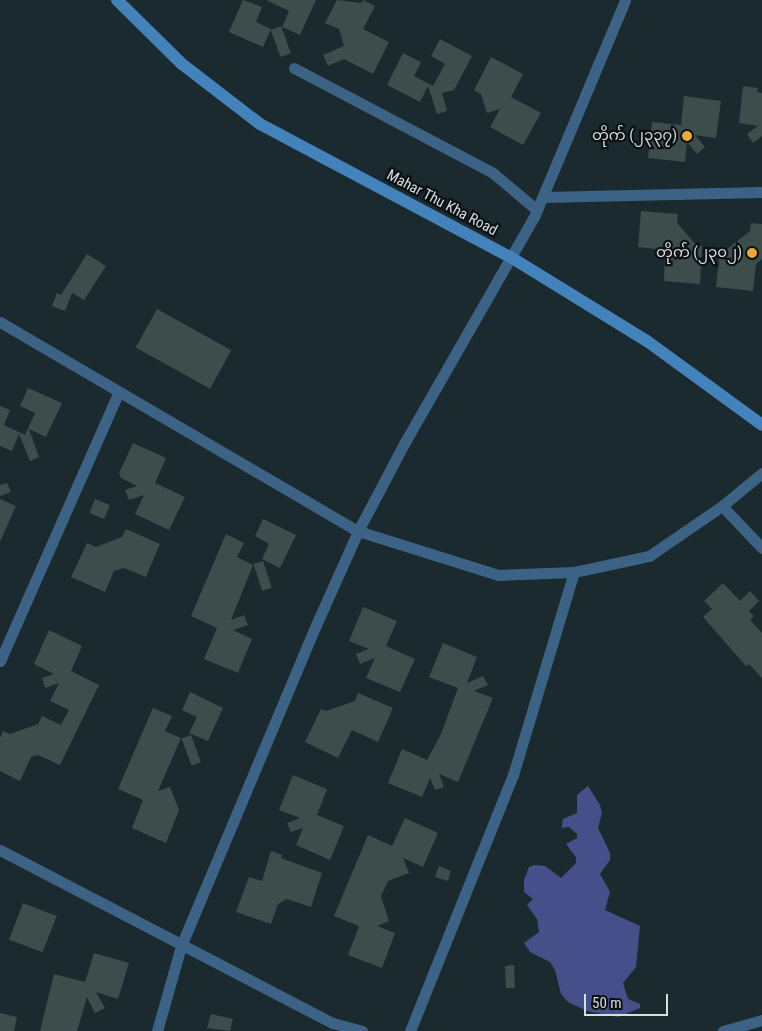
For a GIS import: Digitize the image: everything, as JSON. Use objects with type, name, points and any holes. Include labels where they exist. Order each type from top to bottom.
[{"type":"main road","name":"Mahar Thu Kha Road","points":[[117,0],[182,64],[260,124],[512,258],[647,341],[762,424]]},
{"type":"street","points":[[157,1031],[181,946],[358,531],[405,442],[512,258],[544,197],[625,0]]},
{"type":"street","points":[[294,68],[494,173],[537,210]]},
{"type":"street","points":[[544,197],[762,192]]},
{"type":"street","points":[[0,322],[358,531],[498,575],[574,572],[649,556],[722,506],[762,473]]},
{"type":"street","points":[[0,661],[118,392]]},
{"type":"street","points":[[722,506],[762,548]]},
{"type":"street","points":[[410,1031],[513,775],[574,572]]},
{"type":"street","points":[[0,850],[332,1027],[362,1031]]},
{"type":"street","points":[[723,1031],[762,1020]]},
{"type":"water","points":[[588,786],[600,805],[602,813],[598,828],[610,853],[610,860],[600,874],[610,892],[605,910],[640,926],[636,967],[623,983],[628,999],[640,1004],[640,1008],[618,1017],[587,1011],[568,1002],[561,994],[555,970],[550,962],[530,952],[524,943],[539,932],[537,919],[527,905],[533,899],[524,892],[524,880],[529,867],[534,865],[545,866],[561,878],[576,863],[576,857],[566,844],[577,838],[577,834],[569,827],[562,828],[562,824],[563,819],[577,813],[577,795]]},
{"type":"building","points":[[243,0],[262,7],[256,22],[271,29],[263,47],[229,32]]},
{"type":"building","points":[[266,0],[316,0],[300,35],[282,27],[289,11]]},
{"type":"building","points":[[337,0],[361,3],[363,0],[375,6],[363,29],[389,42],[373,74],[344,59],[328,66],[323,55],[344,46],[339,29],[325,23]]},
{"type":"building","points":[[281,26],[291,53],[281,57],[271,30]]},
{"type":"building","points":[[440,39],[472,56],[454,90],[442,93],[447,111],[437,114],[428,86],[420,102],[387,85],[403,53],[421,62],[414,76],[433,86],[445,64],[431,56]]},
{"type":"building","points":[[491,57],[523,74],[511,97],[541,113],[523,145],[490,127],[500,109],[487,113],[481,94],[474,90]]},
{"type":"building","points":[[743,86],[758,88],[757,92],[762,93],[762,136],[753,143],[747,134],[758,126],[739,123]]},
{"type":"building","points":[[684,96],[721,101],[716,138],[695,135],[705,147],[697,154],[687,142],[685,162],[648,158],[652,122],[681,125]]},
{"type":"building","points":[[641,211],[678,214],[677,223],[697,246],[702,246],[700,284],[664,281],[665,250],[638,247]]},
{"type":"building","points":[[751,223],[762,224],[762,259],[756,264],[753,291],[716,287],[720,250],[726,250],[750,231]]},
{"type":"building","points":[[87,254],[106,266],[84,300],[72,293],[65,311],[52,306],[57,293],[61,295]]},
{"type":"building","points":[[157,309],[231,350],[210,389],[136,347]]},
{"type":"building","points":[[28,388],[62,403],[46,437],[29,429],[39,457],[30,461],[19,434],[12,451],[0,446],[0,406],[10,410],[4,425],[25,435],[35,413],[20,406]]},
{"type":"building","points":[[133,443],[166,458],[155,483],[185,497],[169,530],[135,514],[144,495],[129,500],[125,490],[137,486],[121,478],[119,473]]},
{"type":"building","points":[[7,483],[11,492],[0,496],[0,485]]},
{"type":"building","points":[[0,499],[16,506],[0,542]]},
{"type":"building","points":[[95,499],[110,505],[104,519],[89,513]]},
{"type":"building","points":[[263,519],[296,535],[280,568],[262,559],[269,544],[255,536]]},
{"type":"building","points":[[126,529],[160,544],[146,577],[124,568],[114,571],[105,592],[71,577],[87,543],[96,547],[122,537]]},
{"type":"building","points":[[226,534],[244,543],[237,557],[253,565],[231,620],[244,615],[248,625],[233,630],[252,639],[238,673],[204,659],[217,628],[191,616]]},
{"type":"building","points":[[263,561],[272,588],[262,591],[253,564]]},
{"type":"building","points":[[723,583],[740,601],[750,591],[759,601],[749,611],[754,616],[750,620],[762,633],[762,678],[749,664],[746,666],[703,617],[712,609],[704,601]]},
{"type":"building","points":[[363,607],[397,621],[386,646],[415,659],[400,692],[366,678],[375,658],[360,664],[356,654],[369,649],[349,641]]},
{"type":"building","points":[[49,630],[82,646],[71,671],[99,685],[60,765],[38,755],[31,757],[20,781],[0,771],[0,738],[3,731],[10,734],[38,724],[42,716],[61,725],[69,710],[50,701],[59,683],[45,688],[42,678],[54,674],[34,664]]},
{"type":"building","points":[[443,643],[477,657],[467,683],[483,676],[488,685],[474,691],[493,698],[458,782],[439,774],[444,787],[435,790],[430,778],[422,797],[388,783],[402,749],[427,760],[441,734],[458,688],[429,677]]},
{"type":"building","points":[[190,692],[223,708],[208,741],[189,733],[197,717],[182,710]]},
{"type":"building","points":[[358,693],[393,708],[378,742],[352,730],[338,758],[305,742],[321,709],[326,711],[355,701]]},
{"type":"building","points":[[153,708],[172,716],[165,731],[181,738],[158,791],[170,787],[179,810],[166,843],[132,828],[143,800],[118,789]]},
{"type":"building","points":[[191,735],[201,762],[192,766],[182,738]]},
{"type":"building","points":[[293,775],[327,789],[317,815],[344,826],[330,860],[296,845],[303,828],[291,832],[287,823],[300,818],[279,810]]},
{"type":"building","points":[[405,818],[438,833],[423,867],[403,858],[409,873],[388,881],[381,896],[389,921],[377,926],[395,933],[382,968],[348,955],[359,926],[334,916],[368,835],[392,846]]},
{"type":"building","points":[[271,851],[282,855],[281,858],[322,873],[311,907],[287,899],[278,904],[271,924],[236,912],[249,877],[262,881]]},
{"type":"building","points":[[439,866],[451,871],[448,881],[435,877]]},
{"type":"building","points":[[23,903],[57,916],[43,952],[9,939]]},
{"type":"building","points":[[94,953],[129,963],[118,999],[96,992],[105,1008],[95,1013],[87,997],[77,1031],[40,1031],[54,974],[85,982]]},
{"type":"building","points":[[505,965],[514,965],[515,988],[506,988]]},
{"type":"building","points":[[0,1013],[17,1017],[14,1031],[0,1031]]},
{"type":"building","points":[[211,1014],[233,1019],[230,1031],[207,1028]]},
{"type":"place","name":"တိုက် (၂၃၃၇)","points":[[687,136]]},
{"type":"place","name":"တိုက် (၂၃၀၂)","points":[[752,253]]}]
